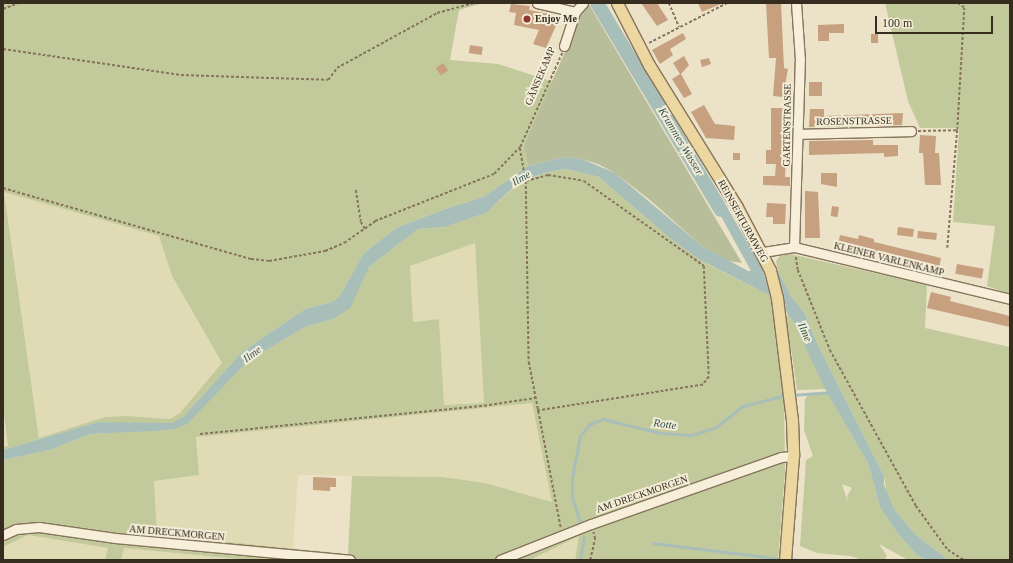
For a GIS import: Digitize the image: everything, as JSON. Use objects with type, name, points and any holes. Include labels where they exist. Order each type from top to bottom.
[{"type":"main road","name":"REINSERTURMWEG","points":[[617,3],[640,47],[763,252],[770,270],[777,298],[791,403],[793,456],[786,554]]},
{"type":"street","points":[[537,3],[575,12],[583,3]]},
{"type":"street","name":"GARTENSTRASSE","points":[[794,247],[799,134],[800,60],[796,3]]},
{"type":"street","name":"GÄNSEKAMP","points":[[564,46],[575,12]]},
{"type":"street","name":"ROSENSTRASSE","points":[[799,134],[910,131]]},
{"type":"street","name":"KLEINER VARLENKAMP","points":[[763,252],[794,247],[1010,299]]},
{"type":"street","name":"AM DRECKMORGEN","points":[[500,560],[591,524],[781,457],[793,456]]},
{"type":"street","name":"AM DRECKMORGEN","points":[[3,535],[16,529],[39,527],[115,538],[350,560]]},
{"type":"path","points":[[3,9],[19,3]]},
{"type":"path","points":[[3,49],[181,75],[328,80],[337,68],[437,13],[474,3]]},
{"type":"path","points":[[668,3],[680,27]]},
{"type":"path","points":[[640,47],[728,3]]},
{"type":"path","points":[[947,248],[957,130],[964,8],[957,3]]},
{"type":"path","name":"GÄNSEKAMP","points":[[3,188],[250,259],[269,261],[325,251],[344,243],[376,220],[494,174],[520,147],[560,62],[564,46]]},
{"type":"path","points":[[910,131],[957,130]]},
{"type":"path","points":[[520,147],[525,168],[526,181],[529,362],[563,534]]},
{"type":"path","points":[[526,181],[548,175],[584,181],[704,266],[709,377],[703,385],[538,411]]},
{"type":"path","points":[[356,190],[360,222],[365,229]]},
{"type":"path","points":[[794,247],[798,270],[830,350],[916,506],[948,550],[964,560]]},
{"type":"path","points":[[200,434],[489,405],[535,398]]},
{"type":"path","points":[[590,560],[594,539],[591,524]]},
{"type":"shaded area","points":[[4,192],[159,236],[172,276],[222,364],[180,413],[170,419],[127,416],[105,417],[39,438]]},
{"type":"shaded area","points":[[475,242],[484,403],[444,405],[439,319],[413,322],[410,266]]},
{"type":"shaded area","points":[[532,403],[552,502],[485,483],[443,477],[298,475],[293,549],[157,535],[154,480],[199,475],[196,437]]},
{"type":"shaded area","points":[[3,407],[8,446],[3,447]]},
{"type":"shaded area","points":[[28,535],[109,548],[105,560],[3,560],[3,547]]},
{"type":"shaded area","points":[[579,536],[575,560],[530,560]]},
{"type":"shaded area","points":[[124,548],[248,560],[121,560]]},
{"type":"green space","points":[[3,3],[483,3],[459,10],[450,60],[498,64],[554,82],[524,146],[528,166],[483,197],[445,209],[396,228],[364,253],[339,297],[332,302],[305,309],[242,352],[183,417],[171,423],[158,425],[98,422],[3,450],[3,447],[8,446],[3,407]],"holes":[[[4,192],[159,236],[172,276],[222,363],[180,413],[170,419],[127,416],[105,417],[39,438]]]},
{"type":"green space","points":[[885,3],[1010,3],[1010,294],[987,286],[995,226],[953,222],[959,128],[920,128],[908,101]]},
{"type":"green space","points":[[589,4],[742,263],[729,261],[702,246],[650,200],[615,173],[598,164],[582,159],[563,157],[528,166],[524,146],[580,17]]},
{"type":"green space","points":[[566,169],[599,177],[672,240],[707,264],[771,296],[792,319],[826,389],[797,390],[791,348],[777,335],[784,391],[785,472],[778,560],[575,560],[579,536],[530,560],[248,560],[124,548],[121,560],[105,560],[108,548],[28,535],[3,547],[3,460],[50,450],[90,434],[175,429],[248,361],[305,327],[333,319],[369,267],[418,229],[445,227],[486,213],[519,183],[548,172]],"holes":[[[475,243],[484,403],[444,405],[439,319],[413,322],[410,266]],[[532,403],[552,502],[485,483],[443,477],[352,476],[348,554],[157,535],[154,481],[199,475],[196,437]]]},
{"type":"green space","points":[[790,254],[927,285],[925,328],[1010,347],[1010,560],[948,560],[915,534],[894,509],[887,495],[884,476],[817,343],[804,312],[791,296],[778,271],[776,261],[780,256]]},
{"type":"green space","points":[[827,393],[868,463],[880,507],[898,534],[917,555],[926,560],[908,560],[879,544],[887,556],[884,560],[863,560],[850,556],[817,553],[800,546],[806,460],[813,456],[804,430],[805,399],[808,395]],"holes":[[[842,484],[852,488],[847,496],[848,503]]]},
{"type":"water","name":"Ilme","points":[[563,157],[582,159],[615,173],[702,246],[748,271],[751,271],[711,198],[714,185],[753,252],[761,262],[778,271],[791,296],[804,312],[817,343],[884,476],[884,485],[894,509],[915,534],[948,560],[926,560],[917,555],[898,534],[880,507],[868,463],[827,393],[792,319],[771,296],[702,261],[672,240],[599,177],[566,169],[548,172],[519,182],[486,213],[445,227],[418,229],[369,267],[350,308],[333,319],[305,327],[248,361],[187,424],[175,429],[90,434],[50,450],[3,460],[3,450],[98,422],[171,423],[183,417],[242,352],[305,309],[332,302],[339,297],[364,253],[396,228],[445,209],[483,197],[528,166]]},
{"type":"pier","points":[[760,260],[777,269],[788,318],[771,299]]},
{"type":"building","points":[[641,3],[657,3],[668,20],[657,26]]},
{"type":"building","points":[[698,3],[723,3],[702,12]]},
{"type":"building","points":[[766,3],[781,3],[784,68],[788,69],[783,97],[773,96],[776,58],[769,58]]},
{"type":"building","points":[[511,4],[530,6],[529,10],[549,14],[548,18],[558,21],[546,48],[533,44],[539,30],[514,25],[516,13],[509,12]]},
{"type":"building","points":[[844,24],[844,33],[829,33],[829,41],[818,41],[818,25]]},
{"type":"building","points":[[683,33],[686,39],[670,49],[673,55],[660,64],[652,50]]},
{"type":"building","points":[[871,34],[878,34],[878,43],[871,43]]},
{"type":"building","points":[[470,45],[483,47],[482,55],[469,53]]},
{"type":"building","points":[[684,56],[689,65],[681,74],[692,94],[684,98],[672,79],[680,74],[673,63]]},
{"type":"building","points":[[709,58],[711,64],[702,67],[700,60]]},
{"type":"building","points":[[443,63],[448,70],[441,76],[436,68]]},
{"type":"building","points":[[809,82],[822,82],[822,96],[809,96]]},
{"type":"building","points":[[704,105],[715,124],[735,126],[734,140],[706,138],[691,112]]},
{"type":"building","points":[[771,108],[785,108],[785,177],[790,177],[790,186],[763,185],[763,176],[775,176],[776,164],[766,164],[766,150],[771,150]]},
{"type":"building","points":[[810,109],[824,109],[824,116],[903,113],[902,125],[809,127]]},
{"type":"building","points":[[920,135],[936,136],[935,153],[939,153],[941,185],[925,185],[923,153],[919,153]]},
{"type":"building","points":[[873,140],[873,145],[898,145],[898,156],[884,157],[884,153],[809,155],[809,141]]},
{"type":"building","points":[[733,153],[740,153],[740,160],[733,160]]},
{"type":"building","points":[[821,173],[837,173],[837,187],[821,184]]},
{"type":"building","points":[[805,191],[818,192],[820,238],[805,238]]},
{"type":"building","points":[[767,203],[786,204],[785,224],[773,224],[773,217],[766,217]]},
{"type":"building","points":[[832,206],[839,207],[838,217],[831,216]]},
{"type":"building","points":[[898,227],[914,229],[913,237],[897,235]]},
{"type":"building","points":[[918,231],[937,233],[936,240],[917,238]]},
{"type":"building","points":[[840,235],[858,239],[859,235],[874,239],[874,242],[941,258],[939,269],[838,245]]},
{"type":"building","points":[[957,264],[984,269],[982,279],[955,274]]},
{"type":"building","points":[[931,292],[951,297],[950,301],[1010,316],[1010,327],[927,308]]},
{"type":"building","points":[[313,477],[336,478],[336,487],[330,487],[330,491],[313,490]]},
{"type":"waterway","name":"Krummes Wasser","points":[[597,3],[721,210]]},
{"type":"waterway","name":"Rotte","points":[[791,395],[830,392]]},
{"type":"waterway","name":"Rotte","points":[[580,522],[572,497],[572,478],[580,436],[590,424],[603,419],[661,433],[692,435],[716,427],[743,406],[786,395]]},
{"type":"waterway","name":"Rotte","points":[[580,560],[584,537]]},
{"type":"waterway","points":[[653,543],[782,559]]},
{"type":"waterway","points":[[789,559],[800,560]]},
{"type":"place","name":"Enjoy Me","points":[[527,19]]}]
